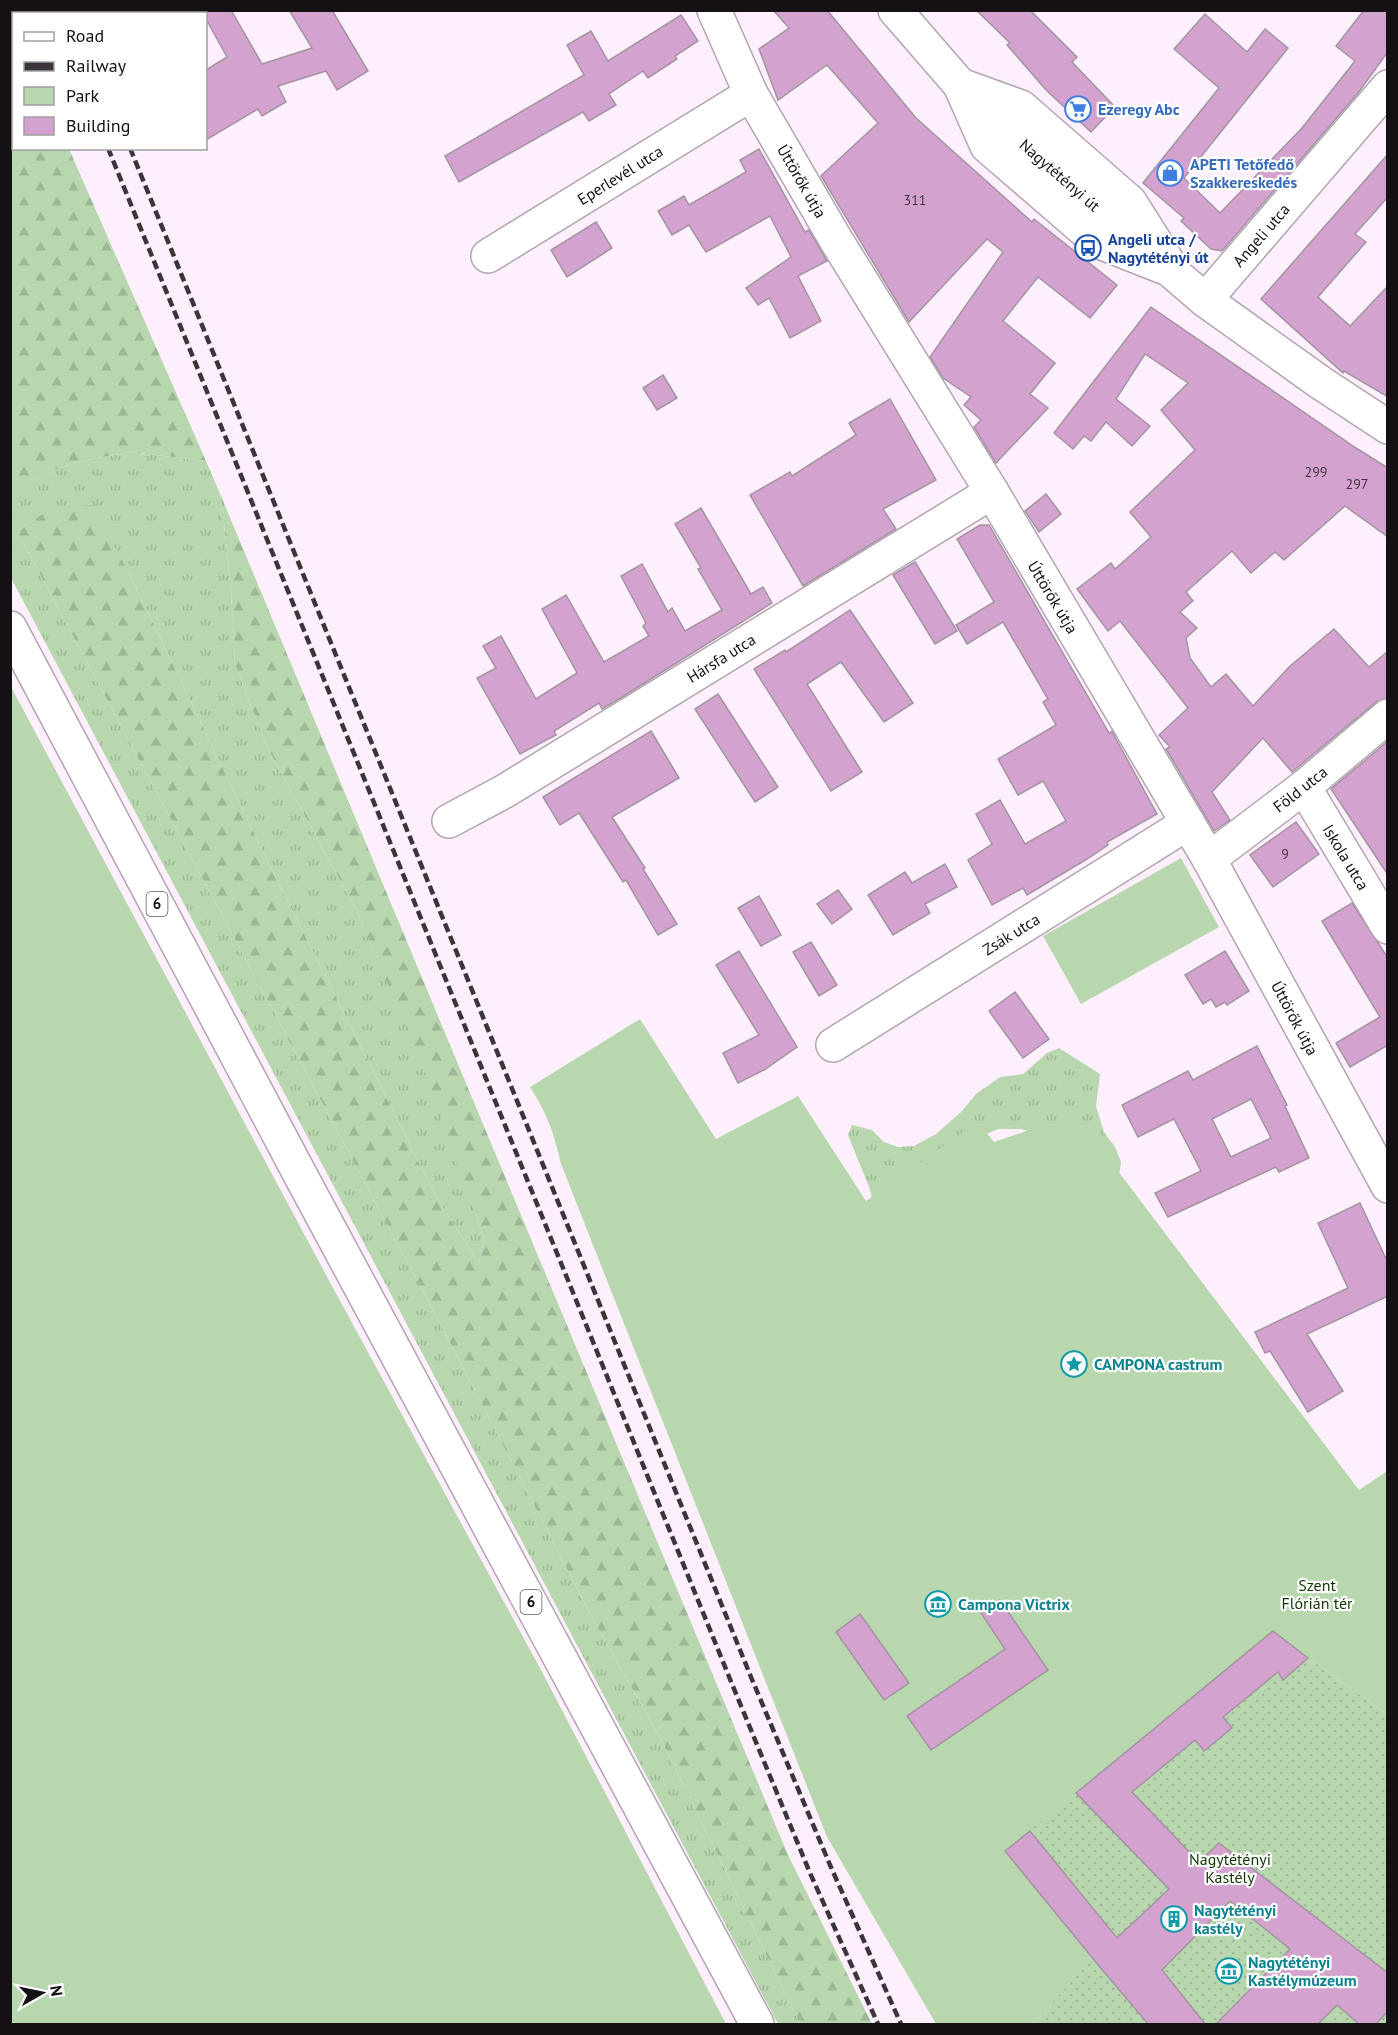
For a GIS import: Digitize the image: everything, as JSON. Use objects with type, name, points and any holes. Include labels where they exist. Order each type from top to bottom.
[{"type":"street","name":"Úttörők útja","points":[[714,10],[751,94],[836,240],[992,492],[1188,823],[1388,1186]]},
{"type":"street","name":"Nagytétényi út","points":[[895,10],[960,85],[1026,146],[1205,300],[1321,383],[1388,427]]},
{"type":"street","name":"Angeli utca","points":[[1205,300],[1388,87]]},
{"type":"street","name":"Eperlevél utca","points":[[488,256],[751,94]]},
{"type":"street","name":"Hársfa utca","points":[[449,821],[506,791],[992,492]]},
{"type":"street","name":"6","points":[[10,628],[303,1180],[757,2025]]},
{"type":"street","name":"Föld utca","points":[[1209,859],[1304,787],[1388,716]]},
{"type":"street","name":"Iskola utca","points":[[1304,787],[1388,927]]},
{"type":"street","name":"Zsák utca","points":[[834,1045],[1188,823]]},
{"type":"green space","points":[[10,14],[12,18],[12,150],[69,150],[206,461],[130,452],[71,463],[11,491]]},
{"type":"green space","points":[[130,452],[206,461],[221,496],[231,588],[235,664],[267,747],[356,909],[426,1072],[484,1238],[479,1263],[437,1199],[261,848],[129,573],[55,507],[17,531],[452,1346],[596,1625],[662,1741],[800,2024],[778,2024],[11,578],[10,491],[71,463]]},
{"type":"green space","points":[[221,496],[788,1855],[872,2024],[800,2024],[662,1741],[596,1625],[452,1346],[17,531],[55,506],[92,505],[129,573],[261,848],[437,1199],[479,1263],[484,1238],[425,1072],[356,909],[267,747],[235,664],[231,588]]},
{"type":"green space","points":[[10,685],[541,1670],[726,2024],[11,2024]]},
{"type":"green space","points":[[1181,858],[1219,927],[1081,1004],[1043,936]]},
{"type":"green space","name":"Szent Flórián tér","points":[[640,1019],[716,1139],[798,1096],[866,1201],[978,1122],[994,1142],[1075,1114],[1359,1490],[1387,1471],[1387,1714],[1308,1658],[1006,1851],[1093,1960],[1032,2024],[936,2024],[827,1837],[561,1164],[549,1124],[530,1087]]},
{"type":"green space","points":[[1059,1048],[1100,1074],[1096,1106],[1104,1132],[1115,1147],[1121,1162],[1117,1191],[1041,1134],[1021,1129],[998,1129],[975,1139],[877,1216],[869,1187],[848,1135],[852,1125],[872,1130],[884,1142],[898,1147],[914,1146],[936,1134],[961,1112],[976,1094],[1000,1077],[1023,1074],[1047,1053]]},
{"type":"green space","name":"Nagytétényi Kastély","points":[[1273,1631],[1387,1714],[1387,2024],[1032,2024],[1093,1959],[1005,1851]]},
{"type":"building","points":[[204,10],[231,10],[262,64],[312,48],[289,10],[332,10],[368,71],[337,90],[326,71],[278,86],[286,102],[262,116],[258,109],[207,139],[207,69],[227,57],[207,21],[207,12]]},
{"type":"building","points":[[773,10],[827,10],[916,118],[1032,222],[1034,219],[1117,285],[1090,318],[1038,277],[1003,321],[1055,363],[1030,394],[1048,408],[996,463],[974,427],[981,420],[964,405],[971,397],[943,378],[930,357],[1003,252],[987,239],[909,322],[821,176],[878,123],[827,65],[778,100],[759,49],[789,28]]},
{"type":"building","points":[[976,10],[1030,10],[1077,57],[1072,62],[1115,107],[1091,132],[1046,90],[1007,45],[1010,43]]},
{"type":"building","points":[[1364,10],[1388,10],[1387,53],[1358,93],[1222,251],[1211,249],[1181,221],[1184,218],[1143,183],[1219,88],[1174,49],[1205,14],[1247,52],[1265,29],[1288,48],[1184,178],[1220,213],[1302,128],[1355,61],[1336,46]]},
{"type":"building","points":[[681,15],[698,41],[675,56],[677,59],[648,78],[643,71],[609,94],[616,105],[589,121],[583,112],[459,182],[445,156],[584,75],[567,45],[591,31],[608,61]]},
{"type":"building","points":[[759,149],[805,232],[809,230],[827,261],[798,276],[821,321],[790,338],[769,298],[758,305],[746,288],[791,257],[770,216],[706,252],[689,225],[672,235],[658,211],[684,196],[689,205],[746,172],[740,160]]},
{"type":"building","points":[[1388,154],[1388,197],[1355,234],[1366,242],[1318,297],[1350,326],[1388,286],[1388,397],[1344,371],[1343,373],[1261,299]]},
{"type":"building","points":[[596,222],[612,248],[567,277],[551,250]]},
{"type":"building","points":[[1151,307],[1388,468],[1388,537],[1345,506],[1284,560],[1275,552],[1251,573],[1232,551],[1186,592],[1193,601],[1180,612],[1197,628],[1186,638],[1190,658],[1211,687],[1226,674],[1253,706],[1289,667],[1334,629],[1369,667],[1388,651],[1388,698],[1376,702],[1292,772],[1263,738],[1212,792],[1230,820],[1214,831],[1166,749],[1170,747],[1159,735],[1188,708],[1120,621],[1108,631],[1077,589],[1111,563],[1115,569],[1151,537],[1130,512],[1195,450],[1161,410],[1188,383],[1145,354],[1116,399],[1150,426],[1132,446],[1106,422],[1091,441],[1084,436],[1073,449],[1054,433]]},
{"type":"building","points":[[663,375],[677,398],[657,410],[643,388]]},
{"type":"building","points":[[890,399],[936,480],[883,509],[896,529],[803,586],[750,495],[790,472],[792,476],[856,435],[849,423]]},
{"type":"building","points":[[1046,494],[1061,514],[1039,532],[1025,511]]},
{"type":"building","points":[[701,508],[751,594],[763,587],[772,603],[602,709],[599,703],[554,731],[556,735],[520,754],[477,678],[496,668],[483,646],[501,636],[536,699],[577,673],[542,609],[566,595],[604,662],[649,636],[643,626],[646,623],[621,576],[642,564],[668,612],[672,608],[685,631],[722,610],[675,524]]},
{"type":"building","points":[[980,525],[989,525],[1109,733],[1112,731],[1157,814],[1107,842],[1108,845],[1087,859],[1027,895],[1023,888],[992,905],[968,860],[992,844],[976,814],[1000,800],[1025,844],[1066,821],[1043,781],[1018,795],[998,759],[1056,725],[1043,702],[1048,699],[1003,622],[967,644],[956,625],[994,602],[957,539]]},
{"type":"building","points":[[915,562],[957,631],[935,644],[893,575]]},
{"type":"building","points":[[850,610],[913,703],[884,722],[841,662],[807,684],[862,772],[831,791],[754,669],[785,650],[786,652]]},
{"type":"building","points":[[718,694],[778,787],[755,802],[695,709]]},
{"type":"building","points":[[651,731],[679,778],[612,817],[677,924],[658,935],[626,880],[623,882],[579,813],[560,825],[543,797]]},
{"type":"building","points":[[1388,741],[1388,875],[1331,789]]},
{"type":"building","points":[[1296,822],[1319,854],[1273,887],[1250,855]]},
{"type":"building","points":[[945,864],[957,887],[925,904],[930,913],[893,935],[868,895],[905,872],[912,883]]},
{"type":"building","points":[[838,890],[852,909],[832,924],[817,904]]},
{"type":"building","points":[[759,896],[781,935],[761,946],[738,908]]},
{"type":"building","points":[[1352,903],[1388,958],[1388,1045],[1350,1067],[1336,1043],[1380,1017],[1322,921]]},
{"type":"building","points":[[811,942],[837,985],[819,996],[793,952]]},
{"type":"building","points":[[739,951],[797,1047],[764,1070],[738,1083],[723,1053],[759,1035],[716,965]]},
{"type":"building","points":[[1225,951],[1249,991],[1227,1005],[1225,1002],[1216,1007],[1211,999],[1203,1004],[1185,975]]},
{"type":"building","points":[[1015,992],[1049,1039],[1023,1058],[989,1011]]},
{"type":"building","points":[[1257,1046],[1287,1105],[1285,1106],[1309,1158],[1279,1172],[1276,1167],[1168,1217],[1155,1193],[1201,1171],[1174,1119],[1138,1137],[1122,1105],[1188,1071],[1193,1080]],"holes":[[[1251,1099],[1271,1138],[1231,1157],[1212,1119]]]},
{"type":"building","points":[[1360,1203],[1388,1263],[1388,1296],[1307,1334],[1343,1391],[1308,1412],[1270,1351],[1265,1353],[1255,1332],[1348,1288],[1318,1223]]},
{"type":"building","points":[[1000,1600],[1048,1670],[931,1750],[907,1716],[1005,1649],[981,1613]]},
{"type":"building","points":[[860,1614],[909,1683],[884,1700],[836,1632]]},
{"type":"building","points":[[1273,1631],[1308,1658],[1283,1680],[1278,1672],[1223,1717],[1232,1728],[1204,1751],[1195,1740],[1132,1792],[1199,1862],[1219,1843],[1388,1973],[1388,2011],[1375,2025],[1360,2025],[1337,2005],[1317,2025],[1215,2025],[1290,1949],[1230,1901],[1162,1970],[1206,2025],[1149,2025],[1005,1851],[1030,1831],[1117,1938],[1169,1889],[1076,1793]]},
{"type":"railway","points":[[109,150],[732,1684],[810,1873],[878,2024]]},
{"type":"railway","points":[[131,150],[751,1677],[830,1865],[901,2024]]},
{"type":"place","name":"Ezeregy Abc","points":[[1078,109]]},
{"type":"place","name":"APETI Tetőfedő Szakkereskedés","points":[[1170,173]]},
{"type":"place","name":"Angeli utca / Nagytétényi út","points":[[1088,248]]},
{"type":"place","name":"CAMPONA castrum","points":[[1074,1364]]},
{"type":"place","name":"Campona Victrix","points":[[938,1604]]},
{"type":"place","name":"Nagytétényi kastély","points":[[1174,1919]]},
{"type":"place","name":"Nagytétényi Kastélymúzeum","points":[[1229,1971]]}]
